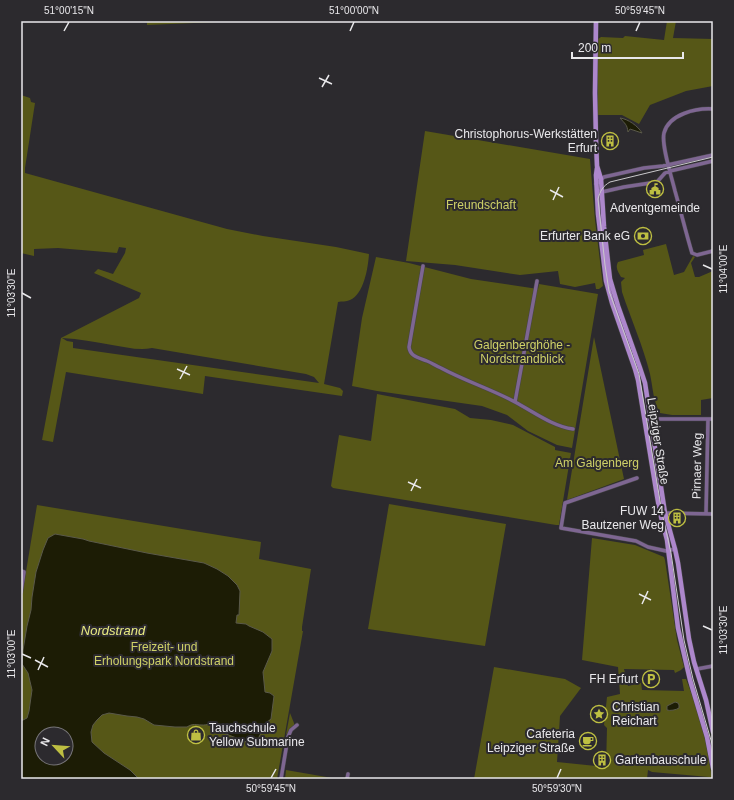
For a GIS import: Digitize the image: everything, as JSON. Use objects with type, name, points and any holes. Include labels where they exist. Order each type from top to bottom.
[{"type":"main road","name":"Leipziger Straße","points":[[596,21],[596,186],[606,281],[638,380],[665,513],[675,549],[689,639],[706,700],[713,732]]},
{"type":"main road","name":"Leipziger Straße","points":[[597,166],[601,179],[612,290],[644,383],[647,419],[660,513],[667,540],[678,628],[688,672],[707,737],[713,768]]},
{"type":"main road","points":[[688,672],[697,669]]},
{"type":"street","points":[[713,109],[686,112],[678,116],[669,124],[664,134],[668,165],[692,253],[697,256],[713,251]]},
{"type":"street","points":[[713,155],[604,177],[596,186],[602,192],[657,182],[665,173],[670,171],[713,161]]},
{"type":"street","points":[[423,266],[409,347],[410,351],[415,356],[428,361],[454,376],[515,402],[563,428],[573,429]]},
{"type":"street","points":[[515,402],[537,281]]},
{"type":"street","points":[[647,419],[711,419]]},
{"type":"street","name":"Pirnaer Weg","points":[[706,514],[711,419]]},
{"type":"street","points":[[637,478],[565,503],[561,528],[636,541],[648,547],[668,550],[675,549]]},
{"type":"street","points":[[660,513],[713,514]]},
{"type":"street","points":[[21,592],[23,572]]},
{"type":"street","points":[[697,669],[713,666]]},
{"type":"street","points":[[280,779],[288,737],[291,730],[297,725]]},
{"type":"street","points":[[347,779],[348,774]]},
{"type":"green space","points":[[148,21],[241,21],[147,25]]},
{"type":"green space","points":[[667,21],[676,21],[673,38],[713,39],[713,86],[686,91],[650,105],[639,124],[622,115],[598,115],[598,39],[601,37],[623,38],[625,36],[664,40]]},
{"type":"green space","points":[[21,95],[30,98],[31,102],[35,103],[25,173],[227,229],[369,254],[368,266],[359,292],[350,300],[338,302],[324,384],[340,388],[343,391],[342,396],[205,376],[203,394],[66,372],[53,442],[42,440],[61,338],[139,298],[141,293],[94,273],[98,269],[113,274],[125,253],[126,248],[119,247],[117,253],[58,248],[34,249],[34,256],[21,253]],"holes":[[[62,338],[132,348],[152,348],[306,374],[314,377],[319,383],[73,348],[73,342]]]},
{"type":"green space","name":"Freundschaft","points":[[425,131],[590,159],[595,220],[603,286],[596,289],[595,283],[575,287],[560,284],[558,271],[520,275],[455,265],[406,261]]},
{"type":"green space","points":[[666,244],[674,275],[684,272],[693,256],[695,257],[691,263],[695,277],[699,277],[713,271],[713,398],[701,400],[701,415],[672,415],[660,413],[655,399],[644,353],[622,292],[621,282],[625,278],[621,277],[617,268],[618,262],[644,255],[643,250]]},
{"type":"green space","name":"Galgenberghöhe - Nordstrandblick","points":[[376,257],[409,263],[471,279],[538,289],[539,284],[598,294],[572,448],[557,445],[528,431],[507,415],[482,406],[352,386],[362,318]]},
{"type":"green space","name":"Am Galgenberg","points":[[594,337],[624,479],[567,500]]},
{"type":"green space","points":[[377,394],[455,409],[470,418],[491,420],[513,425],[555,447],[555,450],[571,453],[559,525],[333,488],[331,486],[339,435],[371,441]]},
{"type":"green space","points":[[389,504],[506,524],[485,646],[368,629]]},
{"type":"green space","name":"Nordstrand","points":[[37,505],[261,542],[259,559],[311,569],[302,627],[303,631],[277,779],[21,779],[21,602]]},
{"type":"green space","points":[[592,538],[635,545],[664,557],[677,640],[684,667],[675,673],[674,670],[624,669],[628,686],[641,683],[642,690],[684,691],[682,679],[686,679],[694,700],[706,742],[712,778],[652,772],[648,770],[647,779],[474,779],[494,667],[565,679],[581,688],[560,716],[557,762],[606,767],[607,728],[604,725],[607,697],[620,694],[618,667],[582,660]]},
{"type":"green space","points":[[290,713],[294,725],[286,735]]},
{"type":"green space","points":[[286,770],[338,779],[285,779]]},
{"type":"water","points":[[620,118],[632,123],[642,133],[630,129],[628,132],[626,126]]},
{"type":"water","name":"Nordstrand","points":[[55,534],[204,563],[228,576],[237,585],[240,591],[239,615],[237,615],[236,623],[246,624],[263,632],[272,639],[272,651],[263,672],[265,692],[274,696],[271,719],[266,723],[258,739],[249,743],[211,728],[209,724],[187,727],[154,725],[137,717],[109,713],[102,715],[93,725],[91,732],[92,742],[104,753],[130,770],[139,779],[21,779],[21,721],[27,718],[32,690],[28,673],[22,664],[23,650],[31,610],[36,572],[48,538]]},
{"type":"water","points":[[675,702],[678,703],[679,708],[667,710],[667,706]]},
{"type":"tram line","points":[[713,157],[610,182],[602,189],[598,199],[609,291],[639,374],[662,513],[671,553],[684,640],[693,679],[713,747]]},
{"type":"place","name":"Christophorus-Werkstätten Erfurt","points":[[610,141]]},
{"type":"place","name":"Adventgemeinde","points":[[655,189]]},
{"type":"place","name":"Erfurter Bank eG","points":[[643,236]]},
{"type":"place","name":"FUW 14 Bautzener Weg","points":[[677,518]]},
{"type":"place","name":"FH Erfurt","points":[[651,679]]},
{"type":"place","name":"Christian Reichart","points":[[599,714]]},
{"type":"place","name":"Tauchschule Yellow Submarine","points":[[196,735]]},
{"type":"place","name":"Cafeteria Leipziger Straße","points":[[588,741]]},
{"type":"place","name":"Gartenbauschule","points":[[602,760]]},
{"type":"park label","name":"Freizeit- und Erholungspark Nordstrand","points":[[164,654]]}]
